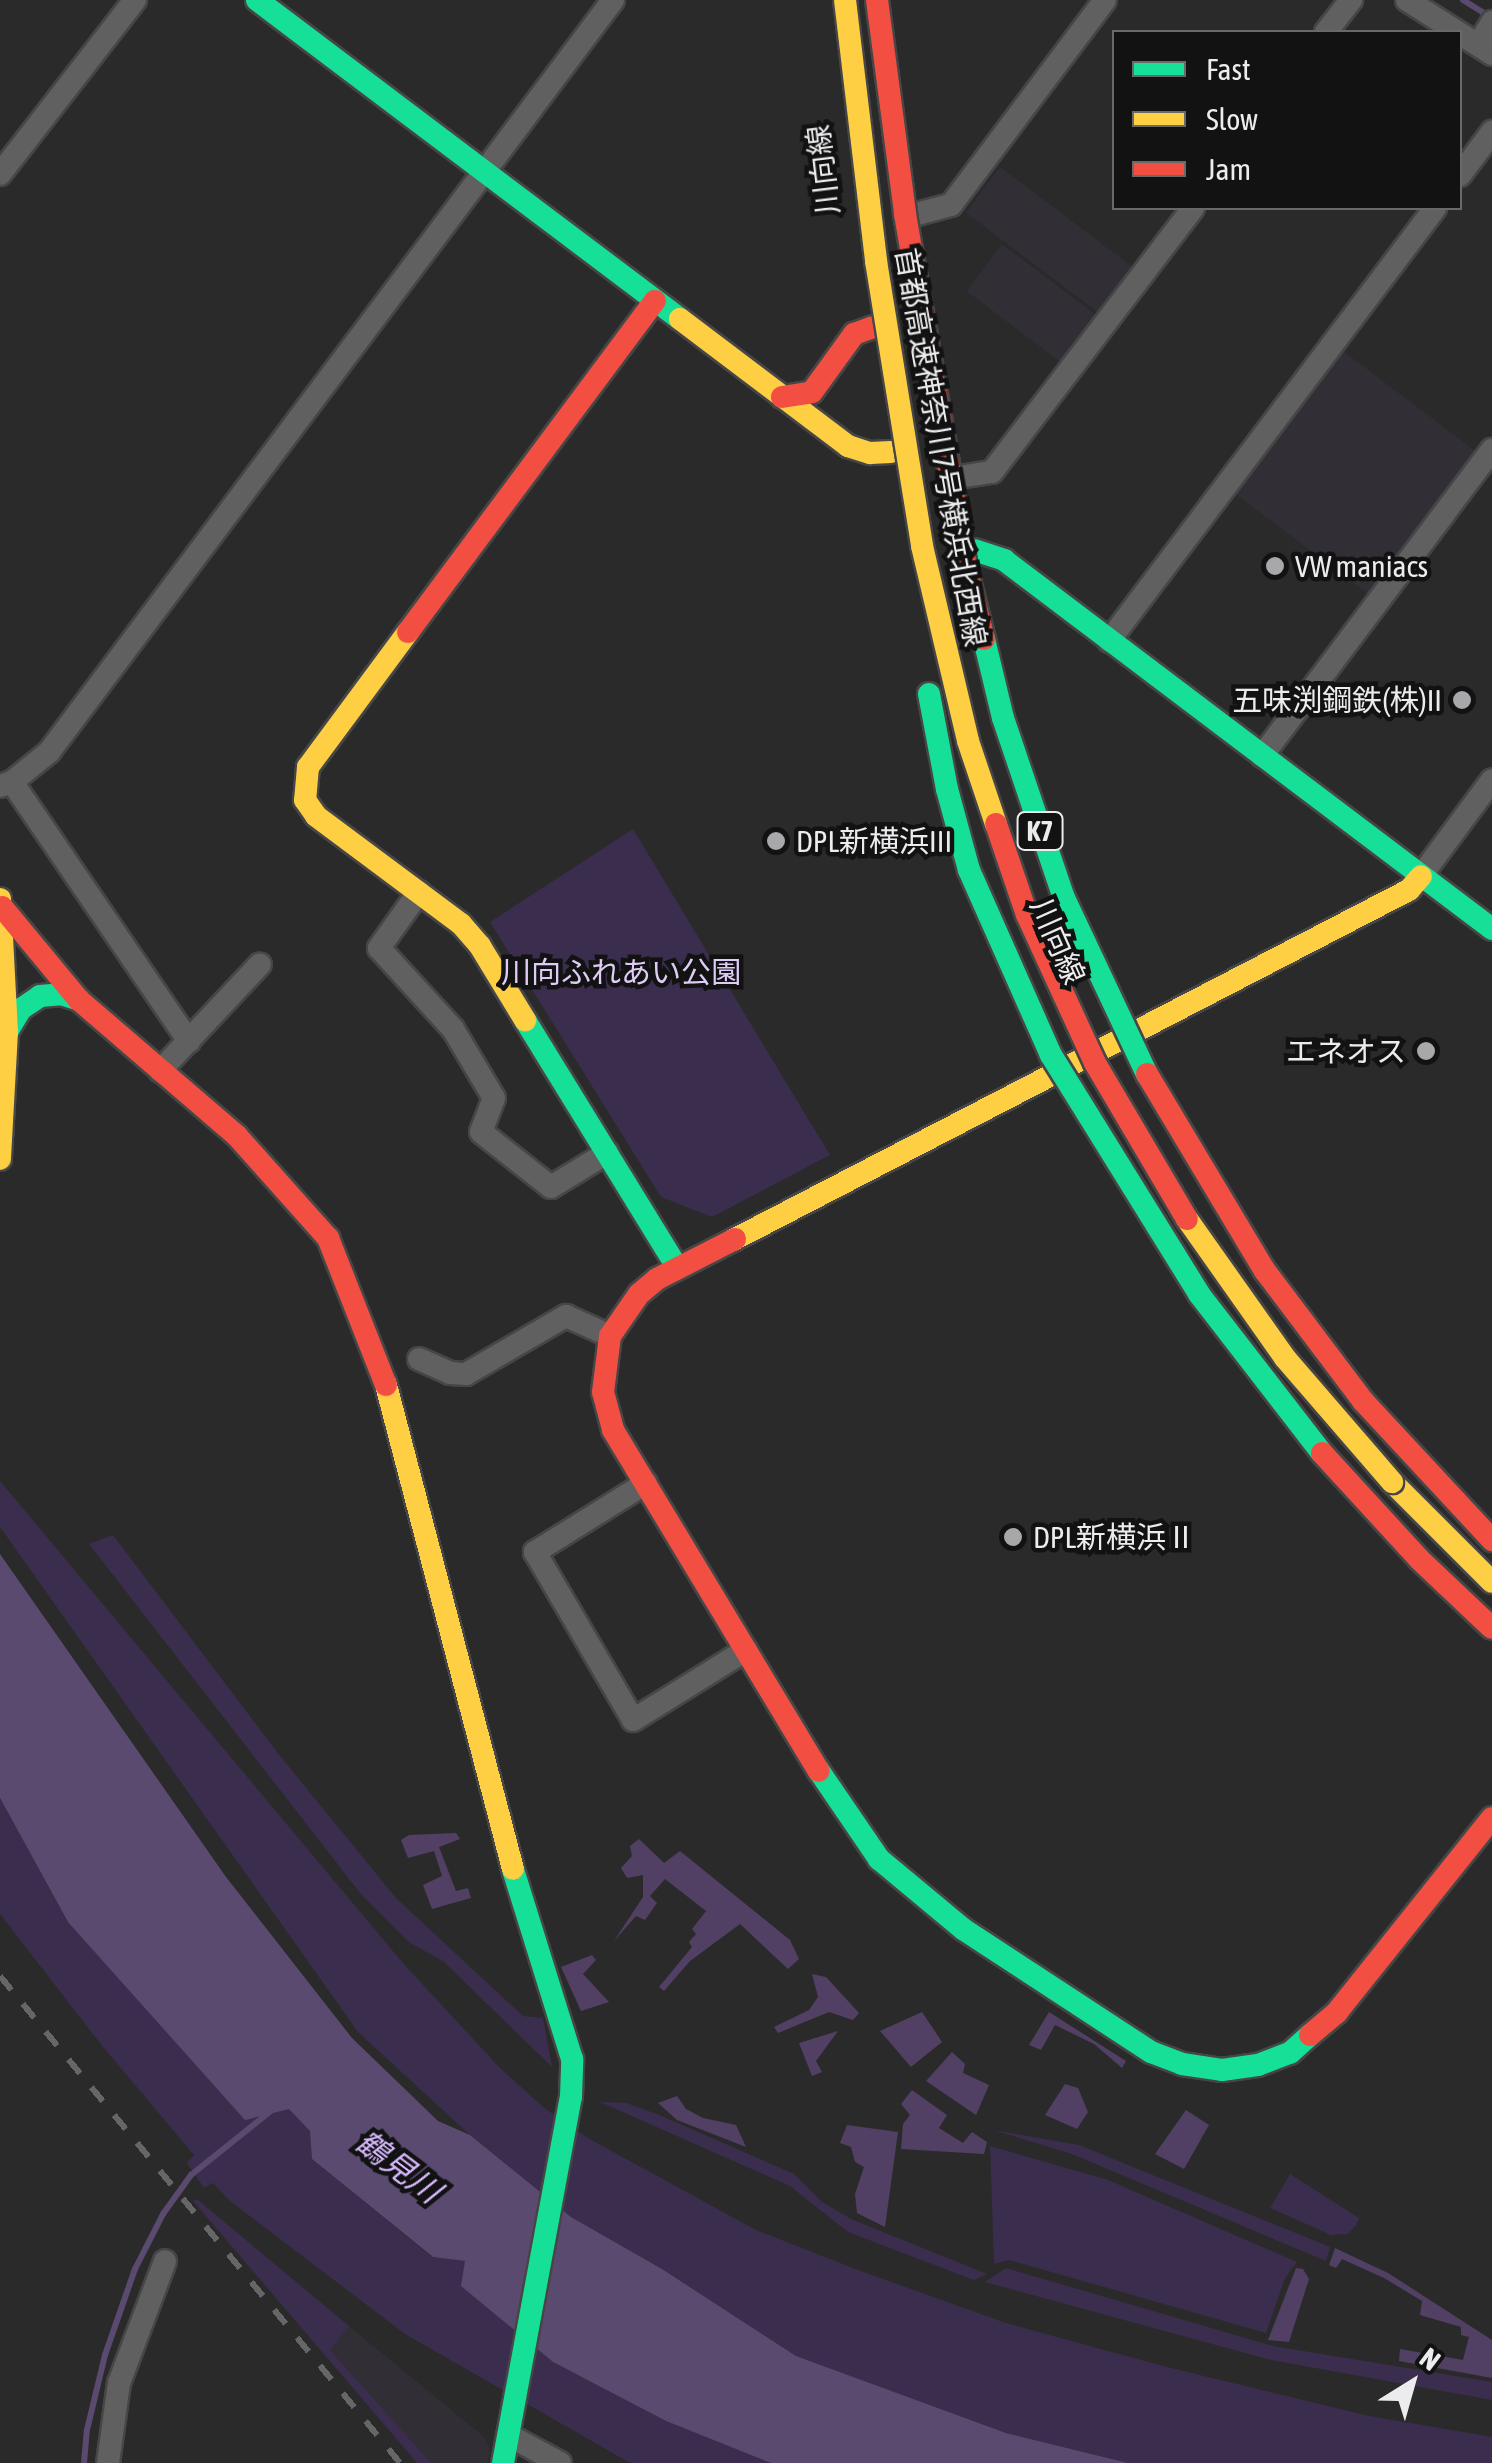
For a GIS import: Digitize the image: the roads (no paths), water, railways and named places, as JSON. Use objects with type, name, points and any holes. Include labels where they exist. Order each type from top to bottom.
[{"type":"main road","points":[[257,0],[848,446],[870,453],[890,452]]},
{"type":"main road","name":"川向線","points":[[832,0],[890,452],[956,748],[1015,920],[1081,1059],[1166,1210],[1278,1367],[1383,1490],[1492,1596]]},
{"type":"main road","name":"首都高速神奈川7号横浜北西線","points":[[845,0],[901,430],[943,644],[995,828],[1058,989],[1134,1134],[1262,1328],[1392,1482],[1492,1582]]},
{"type":"main road","name":"首都高速神奈川7号横浜北西線","points":[[878,0],[906,214],[958,532],[1003,718],[1064,898],[1166,1111],[1265,1271],[1364,1401],[1492,1540]]},
{"type":"main road","name":"川向線","points":[[890,0],[917,214],[959,477],[977,561],[1042,807],[1074,896],[1137,1030],[1228,1195],[1276,1266],[1375,1396],[1492,1524]]},
{"type":"main road","points":[[876,261],[878,338],[920,642]]},
{"type":"main road","points":[[655,301],[308,767],[306,800],[316,816],[461,924],[480,946],[676,1268]]},
{"type":"main road","points":[[782,397],[800,398],[812,392],[854,334],[872,327]]},
{"type":"main road","points":[[977,561],[1016,569],[1492,929]]},
{"type":"main road","points":[[926,677],[947,789],[969,870],[1051,1054],[1107,1152],[1199,1294],[1302,1432],[1407,1546],[1492,1628]]},
{"type":"main road","points":[[1421,876],[1409,890],[676,1268],[639,1294],[610,1336],[602,1392],[613,1430],[842,1807],[880,1859],[963,1930],[1151,2052],[1182,2064],[1222,2070],[1258,2065],[1290,2053],[1317,2032],[1492,1818]]},
{"type":"main road","points":[[1,903],[79,1000],[237,1136],[328,1238],[381,1364],[494,1806],[572,2059],[571,2097],[504,2463]]},
{"type":"main road","points":[[0,1159],[6,1106],[7,1032],[1,903]]},
{"type":"main road","points":[[7,1032],[20,1009],[40,996],[61,994],[79,1000]]},
{"type":"street","points":[[0,174],[135,0]]},
{"type":"street","points":[[190,1041],[6,784],[50,752],[614,0]]},
{"type":"street","points":[[917,214],[950,205],[1105,0]]},
{"type":"street","points":[[1328,30],[1350,0]]},
{"type":"street","points":[[1408,0],[1488,37]]},
{"type":"street","points":[[1462,172],[1492,132]]},
{"type":"street","points":[[959,477],[992,472],[1191,210]]},
{"type":"street","points":[[1110,641],[1433,210]]},
{"type":"street","points":[[1262,756],[1492,450]]},
{"type":"street","points":[[1421,876],[1492,780]]},
{"type":"street","points":[[419,892],[379,948],[453,1029],[494,1098],[480,1132],[551,1187],[607,1153]]},
{"type":"street","points":[[160,1071],[260,964]]},
{"type":"street","points":[[419,1359],[450,1373],[466,1374],[566,1316],[610,1336]]},
{"type":"street","points":[[646,1483],[535,1552],[633,1720],[746,1650]]},
{"type":"street","points":[[108,2463],[119,2383],[165,2261]]},
{"type":"street","points":[[510,2426],[560,2463]]},
{"type":"water","name":"鶴見川","points":[[0,1554],[226,1877],[352,2038],[438,2121],[470,2135],[571,2217],[662,2269],[796,2356],[1006,2433],[1128,2463],[771,2463],[666,2421],[553,2362],[461,2286],[465,2261],[433,2257],[312,2159],[310,2131],[289,2109],[245,2120],[68,1922],[0,1798]]},
{"type":"waterway","points":[[1463,0],[1492,18]]},
{"type":"waterway","points":[[84,2463],[87,2430],[105,2355],[135,2269],[163,2214],[191,2175],[271,2111]]},
{"type":"railway","points":[[0,1976],[400,2463]]},
{"type":"place","name":"VW maniacs","points":[[1275,566]]},
{"type":"place","name":"五味渕鋼鉄(株)II","points":[[1462,700]]},
{"type":"place","name":"DPL新横浜III","points":[[776,841]]},
{"type":"place","name":"エネオス","points":[[1426,1051]]},
{"type":"place","name":"DPL新横浜Ⅱ","points":[[1013,1537]]},
{"type":"park label","name":"川向ふれあい公園","points":[[621,972]]}]
